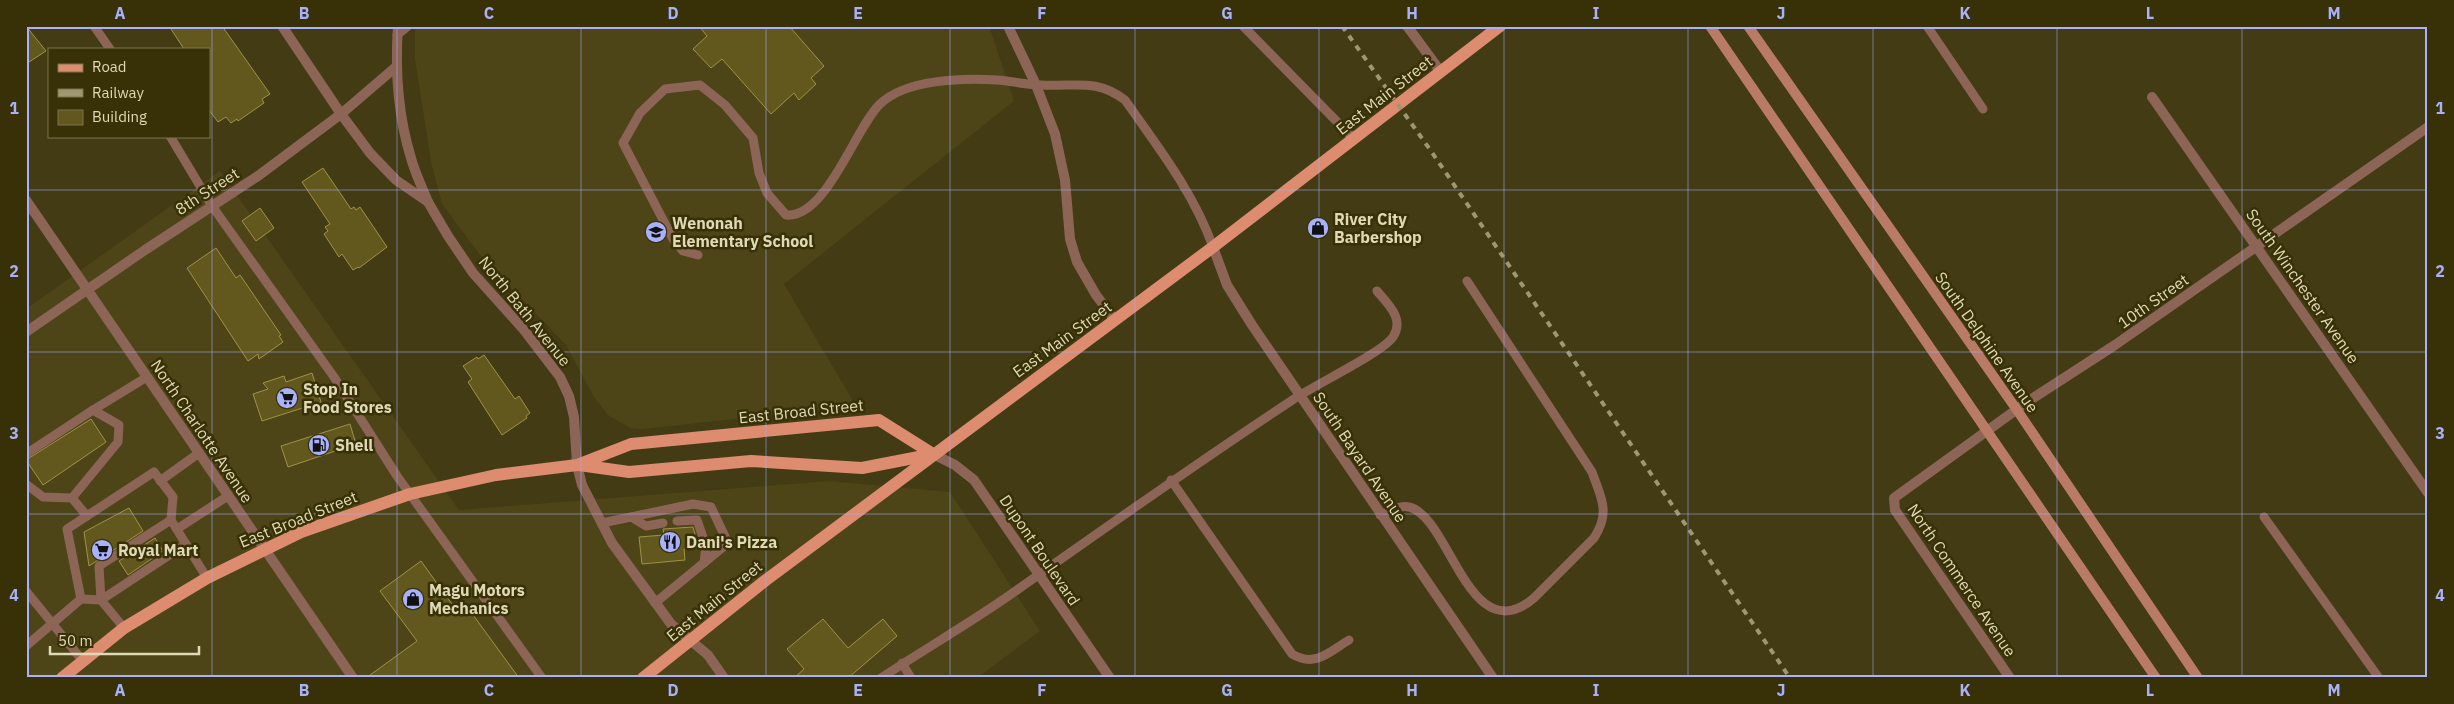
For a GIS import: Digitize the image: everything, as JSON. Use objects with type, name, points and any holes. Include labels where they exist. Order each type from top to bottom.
[{"type":"main road","name":"East Main Street","points":[[643,678],[766,580],[1213,247],[1500,26]]},
{"type":"main road","points":[[1710,26],[2156,678]]},
{"type":"main road","name":"South Delphine Avenue","points":[[1748,26],[2016,410],[2198,678]]},
{"type":"main road","name":"East Broad Street","points":[[62,678],[124,628],[207,578],[263,548],[301,532],[410,494],[496,475],[577,465],[631,444],[880,420],[933,454]]},
{"type":"main road","name":"East Broad Street","points":[[577,465],[629,472],[751,460],[862,468],[933,454]]},
{"type":"street","name":"North Bath Avenue","points":[[282,26],[341,114],[370,153],[396,180],[428,202],[473,273],[524,330],[560,377],[569,396],[574,417],[577,465],[582,485],[602,523],[628,567],[670,624],[708,655],[724,678]]},
{"type":"street","points":[[1008,26],[1036,85],[1055,134],[1065,180],[1070,239],[1077,262],[1096,295],[1115,320]]},
{"type":"street","points":[[1407,26],[1441,72]]},
{"type":"street","points":[[397,30],[400,110],[411,158],[428,202]]},
{"type":"street","name":"8th Street","points":[[26,332],[87,289],[258,176],[341,114],[397,66]]},
{"type":"street","name":"South Winchester Avenue","points":[[2152,96],[2428,494]]},
{"type":"street","name":"10th Street","points":[[1894,498],[2016,410],[2115,345],[2428,127]]},
{"type":"street","name":"North Charlotte Avenue","points":[[26,200],[353,678]]},
{"type":"street","name":"South Bayard Avenue","points":[[1213,247],[1227,285],[1299,395],[1493,678]]},
{"type":"street","name":"Dupont Boulevard","points":[[933,454],[955,465],[974,480],[1110,678]]},
{"type":"street","name":"North Commerce Avenue","points":[[1894,498],[1895,510],[2010,678]]},
{"type":"lane","points":[[94,26],[109,48]]},
{"type":"lane","points":[[397,30],[408,26]]},
{"type":"lane","points":[[1243,26],[1354,139]]},
{"type":"lane","points":[[1927,26],[1983,109]]},
{"type":"lane","points":[[698,255],[682,251],[673,239],[623,143],[640,113],[665,89],[700,85],[725,105],[753,138],[759,174],[767,193],[786,215],[796,216],[805,211],[835,177],[874,111],[898,91],[916,86],[960,80],[997,80],[1036,85],[1100,86],[1125,100],[1161,151],[1203,218],[1213,247]]},
{"type":"lane","points":[[171,138],[212,206],[334,377],[410,494],[470,574],[542,678]]},
{"type":"lane","points":[[1380,514],[1398,507],[1409,506],[1418,510],[1430,524],[1472,590],[1487,605],[1506,611],[1524,608],[1594,538],[1602,526],[1603,505],[1592,472],[1467,281]]},
{"type":"lane","points":[[881,678],[1017,590],[1038,573],[1171,480],[1299,395],[1383,347],[1390,341],[1397,329],[1396,315],[1378,292]]},
{"type":"lane","points":[[26,454],[93,410],[147,378]]},
{"type":"lane","points":[[72,498],[118,442],[118,425],[93,410]]},
{"type":"lane","points":[[160,481],[199,453]]},
{"type":"lane","points":[[81,599],[67,530],[154,472],[173,498],[171,520],[207,578]]},
{"type":"lane","points":[[1171,480],[1292,654],[1303,661],[1310,661],[1321,657],[1349,640]]},
{"type":"lane","points":[[26,484],[43,497],[72,498],[87,516]]},
{"type":"lane","points":[[176,529],[228,496]]},
{"type":"lane","points":[[602,523],[693,504],[711,507],[728,543],[655,603]]},
{"type":"lane","points":[[632,517],[646,526],[663,523]]},
{"type":"lane","points":[[2264,517],[2379,678]]},
{"type":"lane","points":[[124,628],[101,600],[99,566],[171,520]]},
{"type":"lane","points":[[677,521],[697,520],[702,529],[706,546],[704,563]]},
{"type":"lane","points":[[26,646],[81,599],[101,600],[186,544]]},
{"type":"lane","points":[[26,591],[82,660]]},
{"type":"lane","points":[[902,663],[912,678]]},
{"type":"shaded area","name":"Wenonah Elementary School","points":[[415,26],[989,26],[1014,101],[784,284],[856,406],[642,429],[630,428],[608,415],[594,397],[566,345],[483,259],[442,204],[431,162],[415,59]]},
{"type":"shaded area","points":[[220,171],[459,510],[829,481],[950,492],[1040,631],[977,678],[26,678],[26,309]]},
{"type":"building","points":[[26,26],[46,51],[26,64]]},
{"type":"building","points":[[169,26],[222,26],[270,94],[262,99],[264,103],[238,121],[237,119],[231,123],[226,117],[218,122],[210,111],[210,48],[183,48]]},
{"type":"building","points":[[699,26],[789,26],[824,66],[811,78],[816,84],[799,100],[794,93],[771,114],[722,59],[711,68],[693,49],[707,36]]},
{"type":"building","points":[[323,168],[351,209],[354,207],[356,210],[360,207],[387,247],[359,268],[353,270],[342,254],[339,257],[324,234],[328,231],[325,227],[330,224],[302,182]]},
{"type":"building","points":[[260,208],[274,228],[256,241],[242,221]]},
{"type":"building","points":[[216,248],[236,278],[240,275],[281,335],[279,336],[283,342],[259,359],[258,354],[248,361],[187,268]]},
{"type":"building","points":[[484,355],[515,399],[519,396],[530,413],[526,416],[527,418],[502,435],[468,382],[472,379],[463,366]]},
{"type":"building","name":"Stop In Food Stores","points":[[312,373],[321,402],[262,421],[253,394],[268,389],[263,383],[284,376],[286,382]]},
{"type":"building","points":[[91,419],[106,442],[43,485],[26,460]]},
{"type":"building","name":"Shell","points":[[350,424],[356,444],[288,467],[281,446]]},
{"type":"building","name":"Royal Mart","points":[[129,508],[143,531],[89,566],[84,532]]},
{"type":"building","name":"Dani's Pizza","points":[[693,527],[699,548],[684,549],[685,560],[642,564],[639,537],[664,535],[663,529]]},
{"type":"building","points":[[155,538],[163,551],[128,575],[119,561]]},
{"type":"building","points":[[421,561],[459,614],[468,608],[519,678],[366,678],[417,641],[380,591]]},
{"type":"building","points":[[823,619],[848,648],[883,619],[897,636],[848,678],[794,678],[804,669],[787,649]]},
{"type":"railway","points":[[1342,26],[1431,151],[1790,678]]},
{"type":"place","name":"River City Barbershop","points":[[1318,228]]},
{"type":"place","name":"Wenonah Elementary School","points":[[656,232]]},
{"type":"place","name":"Stop In Food Stores","points":[[287,398]]},
{"type":"place","name":"Shell","points":[[319,445]]},
{"type":"place","name":"Dani's Pizza","points":[[670,542]]},
{"type":"place","name":"Royal Mart","points":[[102,550]]},
{"type":"place","name":"Magu Motors Mechanics","points":[[413,599]]}]
